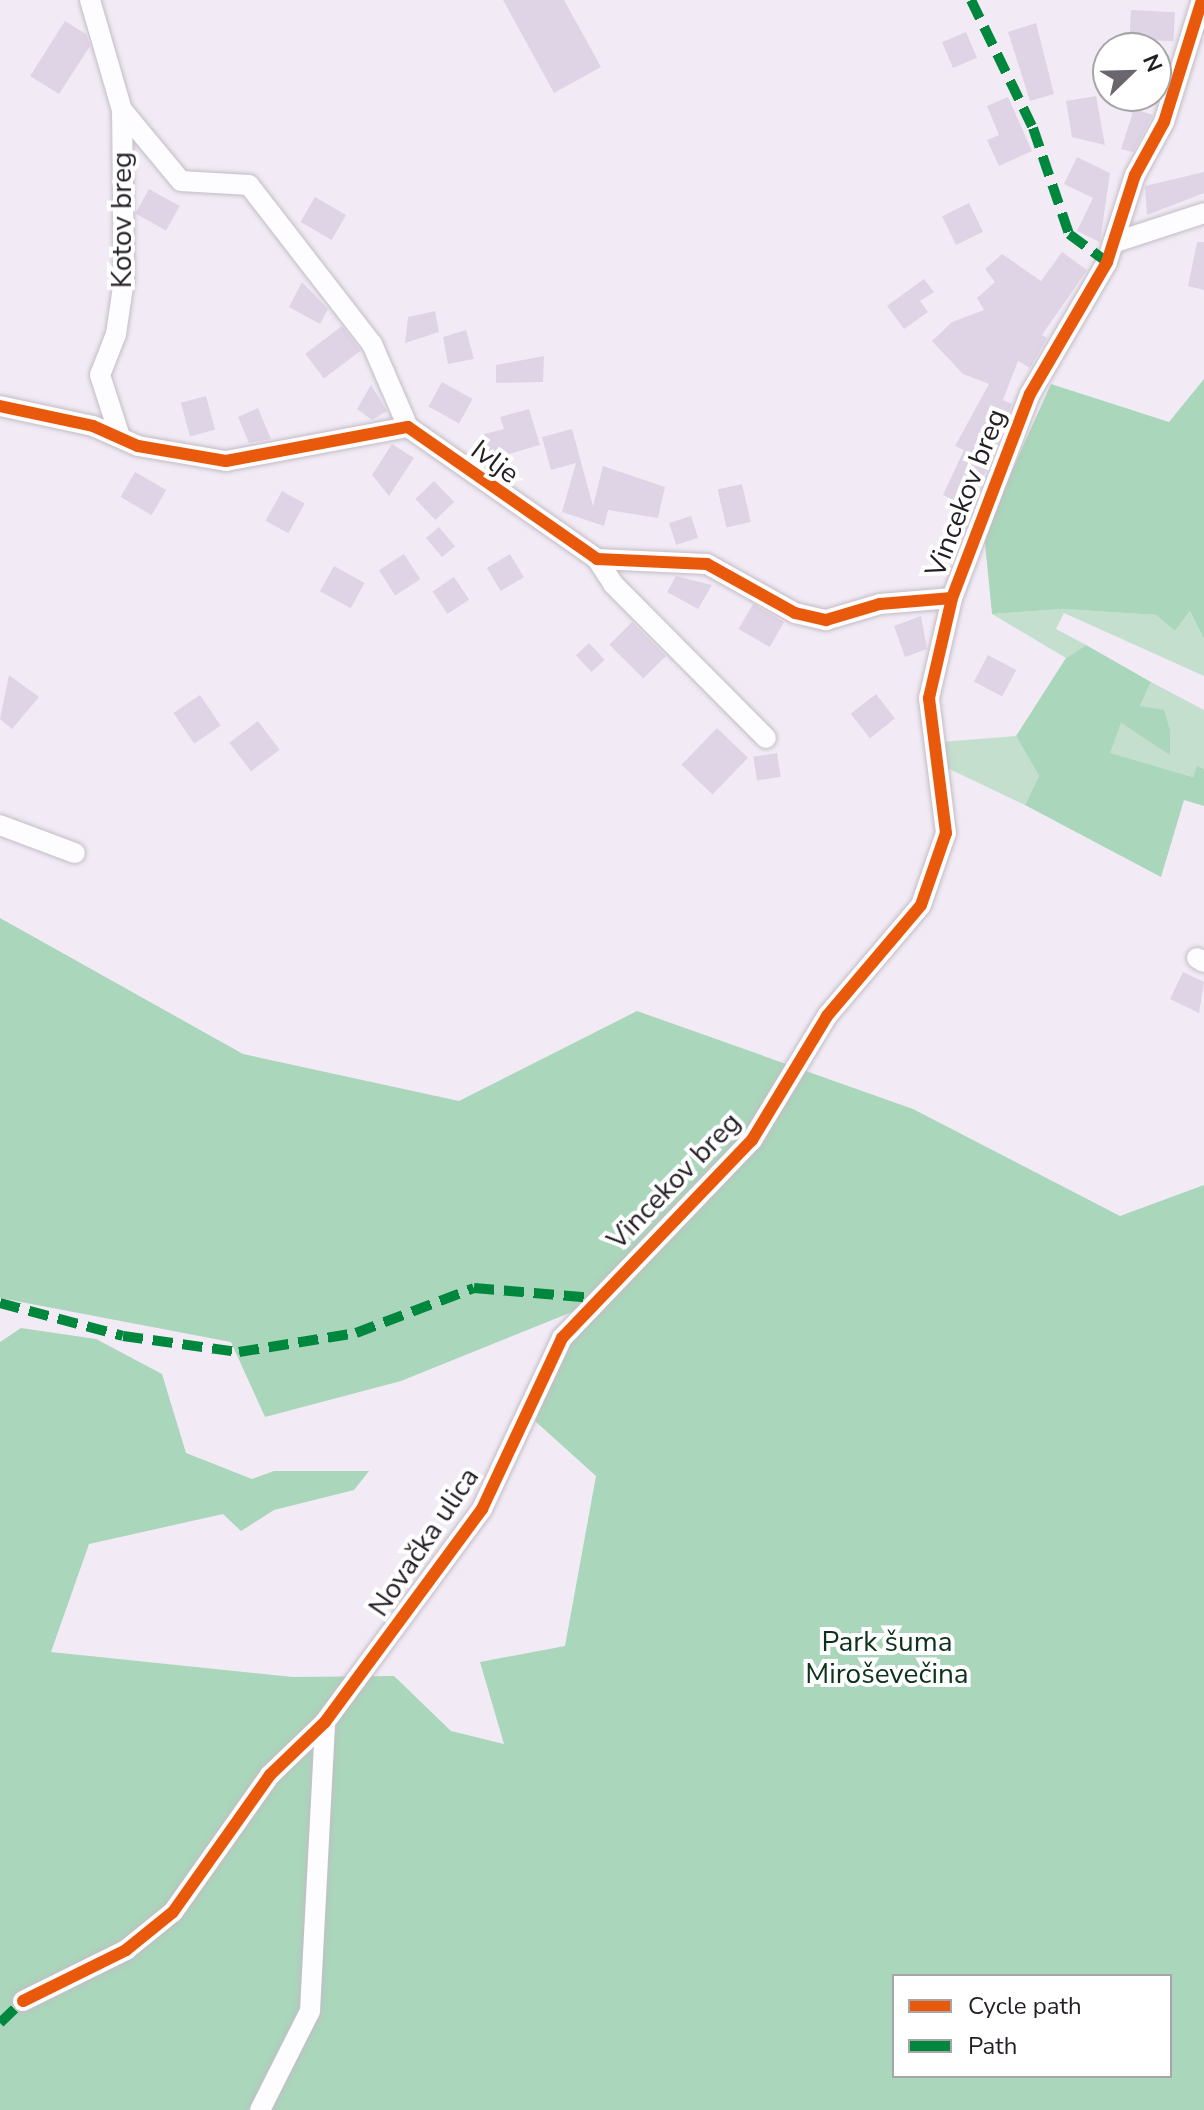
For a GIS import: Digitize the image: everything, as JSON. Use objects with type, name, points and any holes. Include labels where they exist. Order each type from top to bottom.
[{"type":"street","name":"Kotov breg","points":[[90,0],[122,110],[124,280],[116,334],[100,375],[120,437]]},
{"type":"street","name":"Vincekov breg","points":[[594,1298],[752,1140],[827,1016],[921,905],[946,833],[929,698],[952,598],[1030,394],[1113,243],[1135,175],[1164,122],[1202,0]]},
{"type":"street","points":[[0,406],[226,461],[408,427],[372,344],[249,185],[181,181],[122,110]]},
{"type":"street","points":[[1113,243],[1204,213]]},
{"type":"street","name":"Ivlje","points":[[408,427],[597,559]]},
{"type":"street","points":[[597,559],[707,564],[795,613],[826,620],[880,604],[952,598]]},
{"type":"street","points":[[597,559],[613,584],[766,738]]},
{"type":"street","points":[[0,825],[75,853]]},
{"type":"street","name":"Novačka ulica","points":[[23,2001],[126,1950],[173,1912],[270,1775],[325,1722],[482,1509],[526,1424],[537,1380],[594,1298]]},
{"type":"street","points":[[260,2110],[310,2011],[325,1722]]},
{"type":"green space","points":[[1204,379],[1204,639],[1190,611],[1175,631],[1156,615],[1064,609],[992,614],[984,533],[1051,384],[1169,422]]},
{"type":"green space","points":[[1064,609],[1156,615],[1175,631],[1190,611],[1204,639],[1204,676],[1064,613],[1056,629],[1086,645],[1066,658],[992,614]]},
{"type":"green space","points":[[1086,645],[1151,682],[1140,706],[1164,710],[1170,730],[1170,755],[1121,723],[1110,753],[1193,777],[1197,766],[1204,769],[1204,806],[1184,800],[1161,877],[1025,805],[1039,776],[1016,736],[1066,658]]},
{"type":"green space","points":[[1151,682],[1204,710],[1204,769],[1197,767],[1193,777],[1109,753],[1121,723],[1170,754],[1140,706]]},
{"type":"green space","points":[[1016,736],[1039,776],[1025,805],[945,767],[941,742]]},
{"type":"green space","name":"Park šuma Miroševečina","points":[[0,918],[243,1054],[459,1101],[637,1011],[913,1109],[1120,1216],[1204,1185],[1204,2110],[0,2110],[0,1342],[21,1328],[96,1339],[162,1374],[186,1453],[252,1479],[274,1471],[369,1471],[354,1490],[274,1510],[241,1531],[223,1514],[89,1544],[51,1652],[293,1677],[394,1676],[451,1731],[504,1744],[480,1662],[565,1646],[596,1476],[535,1421],[577,1310],[401,1381],[265,1417],[231,1342],[0,1298]]},
{"type":"building","points":[[503,0],[564,0],[601,67],[554,93]]},
{"type":"building","points":[[1131,10],[1175,12],[1173,41],[1172,32],[1130,32]]},
{"type":"building","points":[[65,21],[86,34],[90,46],[59,94],[30,76]]},
{"type":"building","points":[[1036,23],[1054,94],[1030,101],[1008,32]]},
{"type":"building","points":[[966,32],[977,58],[953,68],[942,42]]},
{"type":"building","points":[[1008,97],[1032,151],[999,166],[987,140],[999,135],[987,106]]},
{"type":"building","points":[[1092,97],[1092,112],[1099,112],[1105,145],[1072,137],[1066,101]]},
{"type":"building","points":[[1133,112],[1153,115],[1133,152],[1121,149]]},
{"type":"building","points":[[1077,157],[1110,173],[1100,242],[1077,231],[1093,198],[1064,184]]},
{"type":"building","points":[[1204,172],[1204,193],[1147,215],[1145,186]]},
{"type":"building","points":[[149,189],[180,206],[166,230],[135,213]]},
{"type":"building","points":[[315,197],[346,215],[332,240],[300,222]]},
{"type":"building","points":[[969,203],[983,232],[956,245],[942,216]]},
{"type":"building","points":[[1197,242],[1204,242],[1204,290],[1188,286]]},
{"type":"building","points":[[1062,252],[1087,270],[1042,335],[1047,338],[1030,368],[1018,361],[1003,400],[1012,404],[971,509],[943,495],[964,450],[955,446],[989,384],[963,374],[932,341],[952,322],[984,310],[977,298],[995,282],[985,269],[1002,254],[1041,281]]},
{"type":"building","points":[[924,279],[934,292],[920,301],[928,312],[904,329],[887,306]]},
{"type":"building","points":[[302,282],[328,309],[320,324],[289,307]]},
{"type":"building","points":[[435,311],[439,332],[405,343],[408,317]]},
{"type":"building","points":[[342,326],[361,351],[324,378],[305,354]]},
{"type":"building","points":[[466,330],[474,359],[448,364],[443,337]]},
{"type":"building","points":[[544,356],[543,382],[496,383],[496,365]]},
{"type":"building","points":[[442,382],[473,399],[459,423],[428,406]]},
{"type":"building","points":[[371,385],[387,411],[372,420],[357,409]]},
{"type":"building","points":[[206,396],[215,430],[190,437],[181,403]]},
{"type":"building","points":[[258,408],[271,439],[249,443],[238,417]]},
{"type":"building","points":[[529,409],[540,445],[491,459],[484,434],[504,429],[500,417]]},
{"type":"building","points":[[572,429],[593,506],[603,466],[665,487],[658,518],[608,510],[604,526],[562,512],[576,463],[551,470],[542,437]]},
{"type":"building","points":[[392,444],[414,458],[389,496],[372,475]]},
{"type":"building","points":[[135,472],[166,490],[152,515],[120,497]]},
{"type":"building","points":[[434,481],[454,502],[435,520],[415,499]]},
{"type":"building","points":[[742,484],[751,522],[726,528],[718,490]]},
{"type":"building","points":[[282,491],[305,504],[288,533],[266,521]]},
{"type":"building","points":[[691,516],[698,538],[676,545],[669,523]]},
{"type":"building","points":[[439,527],[455,546],[442,557],[426,538]]},
{"type":"building","points":[[404,554],[420,579],[395,595],[379,570]]},
{"type":"building","points":[[510,554],[524,577],[501,591],[487,568]]},
{"type":"building","points":[[334,566],[365,583],[351,608],[320,591]]},
{"type":"building","points":[[676,576],[712,585],[698,609],[667,592]]},
{"type":"building","points":[[454,577],[469,599],[448,614],[432,592]]},
{"type":"building","points":[[753,604],[784,622],[770,647],[738,629]]},
{"type":"building","points":[[921,616],[927,649],[905,657],[894,626]]},
{"type":"building","points":[[632,622],[666,656],[643,679],[609,645]]},
{"type":"building","points":[[589,643],[605,660],[592,672],[576,655]]},
{"type":"building","points":[[988,655],[1016,670],[1002,697],[974,681]]},
{"type":"building","points":[[9,675],[39,697],[12,729],[0,719]]},
{"type":"building","points":[[876,694],[895,718],[870,738],[851,714]]},
{"type":"building","points":[[200,695],[221,726],[194,744],[173,713]]},
{"type":"building","points":[[258,721],[280,750],[251,771],[229,743]]},
{"type":"building","points":[[717,728],[748,758],[713,795],[682,765]]},
{"type":"building","points":[[777,753],[781,777],[757,780],[753,757]]},
{"type":"building","points":[[1183,972],[1204,982],[1199,1013],[1170,999]]},
{"type":"marked path","points":[[971,0],[1033,128],[1069,234],[1107,262]]},
{"type":"marked path","points":[[0,1303],[123,1336],[239,1352],[356,1333],[474,1288],[594,1298]]},
{"type":"marked path","points":[[0,2023],[23,2001]]},
{"type":"cycle path","points":[[23,2001],[126,1950],[173,1912],[270,1775],[325,1722],[482,1509],[562,1338],[752,1140],[827,1016],[921,905],[946,833],[929,698],[952,598],[1030,394],[1107,262],[1135,175],[1164,122],[1202,0]]},
{"type":"cycle path","points":[[0,406],[93,426],[138,446],[226,461],[408,427],[597,559],[707,564],[795,613],[826,620],[880,604],[952,598]]}]
